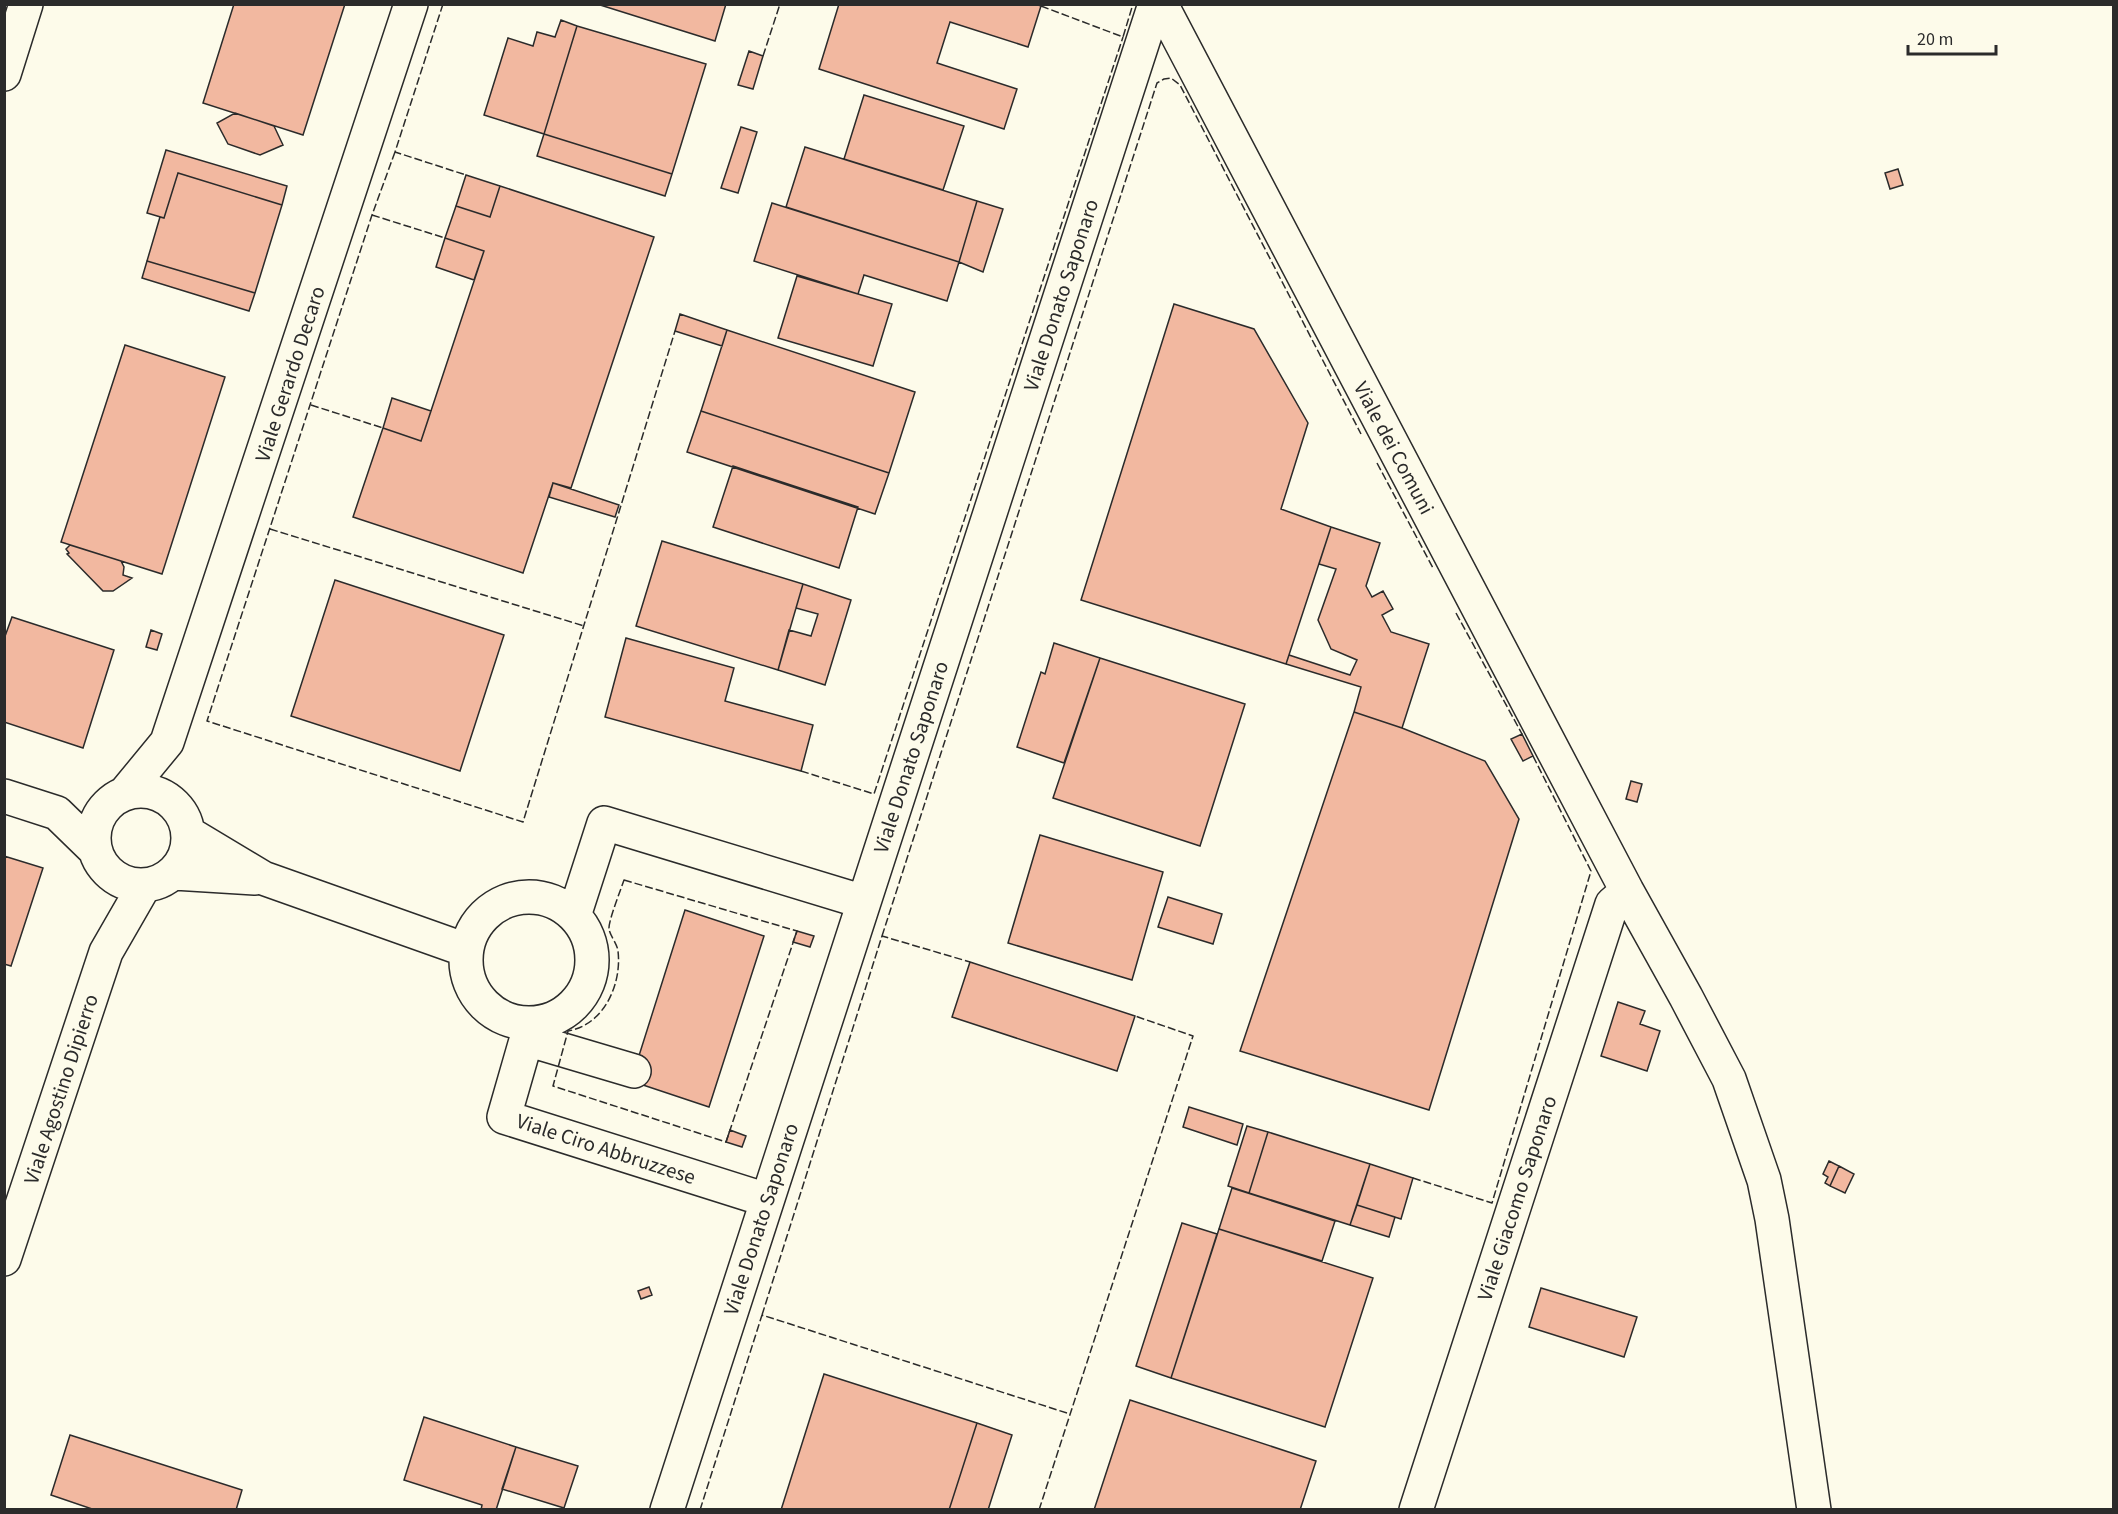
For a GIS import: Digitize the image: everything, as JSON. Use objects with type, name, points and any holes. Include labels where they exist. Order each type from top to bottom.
[{"type":"street","points":[[4,74],[26,4]]},
{"type":"street","name":"Viale Gerardo Decaro","points":[[167,742],[411,4]]},
{"type":"street","name":"Viale Donato Saponaro","points":[[667,1509],[1155,4]]},
{"type":"street","name":"Viale dei Comuni","points":[[1161,4],[1626,891],[1729,1079],[1764,1180],[1772,1219],[1814,1509]]},
{"type":"street","points":[[106,952],[101,861],[93,836],[96,823],[101,811],[118,797],[167,742]]},
{"type":"street","points":[[167,742],[171,802]]},
{"type":"street","points":[[4,796],[57,813],[89,807],[141,790],[157,794],[171,802],[185,821],[188,833],[183,861],[174,873],[160,882],[144,886],[119,881],[57,813]]},
{"type":"street","points":[[574,916],[604,824],[864,902]]},
{"type":"street","points":[[188,833],[262,878],[466,950]]},
{"type":"street","points":[[174,873],[262,878]]},
{"type":"street","points":[[106,952],[144,886]]},
{"type":"street","name":"Viale Giacomo Saponaro","points":[[1416,1509],[1612,904],[1626,891]]},
{"type":"street","points":[[529,1031],[569,1009],[583,993],[591,973],[592,953],[586,933],[574,916],[558,904],[539,897],[519,897],[500,903],[484,915],[473,931],[466,950],[466,968],[471,986],[481,1002],[495,1014],[529,1031],[634,1071]]},
{"type":"street","name":"Viale Agostino Dipierro","points":[[4,1259],[106,952]]},
{"type":"street","name":"Viale Ciro Abbruzzese","points":[[529,1031],[504,1117],[767,1200]]},
{"type":"building","points":[[234,4],[345,4],[303,135],[203,103]]},
{"type":"building","points":[[597,4],[726,4],[715,41]]},
{"type":"building","points":[[839,4],[1035,4],[1041,6],[1028,47],[950,22],[937,63],[1017,89],[1004,129],[819,69]]},
{"type":"building","points":[[561,20],[577,26],[544,134],[484,115],[508,38],[533,46],[537,32],[555,37]]},
{"type":"building","points":[[577,26],[706,64],[672,174],[544,134]]},
{"type":"building","points":[[749,51],[763,56],[753,89],[738,85]]},
{"type":"building","points":[[864,95],[964,126],[943,190],[844,159]]},
{"type":"building","points":[[235,113],[274,126],[283,145],[260,155],[228,144],[217,123]]},
{"type":"building","points":[[741,127],[757,132],[738,193],[721,188]]},
{"type":"building","points":[[544,134],[672,174],[665,196],[537,156]]},
{"type":"building","points":[[805,147],[977,201],[959,262],[786,207]]},
{"type":"building","points":[[166,150],[287,186],[282,205],[178,173],[164,218],[147,213]]},
{"type":"building","points":[[1898,169],[1903,185],[1890,189],[1885,173]]},
{"type":"building","points":[[178,173],[282,205],[255,293],[147,261],[160,217],[164,218]]},
{"type":"building","points":[[466,175],[500,186],[490,217],[456,206]]},
{"type":"building","points":[[500,186],[654,237],[571,488],[553,483],[523,573],[353,517],[383,428],[421,441],[484,251],[445,238],[456,206],[490,217]]},
{"type":"building","points":[[977,201],[1003,209],[983,272],[959,262]]},
{"type":"building","points":[[772,203],[959,262],[947,301],[864,275],[858,294],[754,261]]},
{"type":"building","points":[[445,238],[484,251],[474,280],[436,267]]},
{"type":"building","points":[[147,261],[255,293],[249,311],[142,278]]},
{"type":"building","points":[[797,276],[892,304],[873,366],[778,338]]},
{"type":"building","points":[[1174,304],[1254,329],[1308,423],[1281,509],[1331,527],[1286,664],[1081,600]]},
{"type":"building","points":[[680,314],[727,330],[722,346],[675,331]]},
{"type":"building","points":[[727,330],[915,392],[889,473],[701,411]]},
{"type":"building","points":[[125,345],[225,377],[162,574],[61,542]]},
{"type":"building","points":[[392,398],[431,411],[421,441],[383,428]]},
{"type":"building","points":[[701,411],[889,473],[875,514],[687,452]]},
{"type":"building","points":[[733,466],[858,507],[839,568],[713,527]]},
{"type":"building","points":[[553,483],[619,505],[615,517],[549,497]]},
{"type":"building","points":[[1331,527],[1380,543],[1366,586],[1372,597],[1383,591],[1393,609],[1382,615],[1391,632],[1429,644],[1402,728],[1354,712],[1361,687],[1286,664],[1289,655],[1350,675],[1357,660],[1331,649],[1318,620],[1336,569],[1319,564]]},
{"type":"building","points":[[662,541],[803,584],[778,670],[636,626]]},
{"type":"building","points":[[70,545],[121,561],[124,567],[123,575],[132,578],[113,591],[103,591],[67,554],[69,553],[66,549]]},
{"type":"building","points":[[335,580],[504,635],[460,771],[291,716]]},
{"type":"building","points":[[803,584],[851,600],[825,685],[778,670],[789,630],[811,636],[818,614],[796,608]]},
{"type":"building","points":[[12,617],[114,650],[83,748],[4,722],[4,639]]},
{"type":"building","points":[[151,630],[162,634],[157,650],[146,647]]},
{"type":"building","points":[[626,638],[734,668],[725,701],[813,725],[801,771],[605,717]]},
{"type":"building","points":[[1054,643],[1100,658],[1064,763],[1017,747],[1041,672],[1045,674]]},
{"type":"building","points":[[1100,658],[1245,704],[1200,846],[1053,798]]},
{"type":"building","points":[[1354,712],[1402,728],[1485,761],[1519,819],[1429,1110],[1240,1051]]},
{"type":"building","points":[[1522,734],[1533,756],[1523,761],[1511,739]]},
{"type":"building","points":[[1631,781],[1642,784],[1637,802],[1626,799]]},
{"type":"building","points":[[1040,835],[1163,872],[1132,980],[1008,943]]},
{"type":"building","points":[[4,856],[43,868],[11,966],[4,964]]},
{"type":"building","points":[[1168,897],[1222,914],[1213,944],[1158,927]]},
{"type":"building","points":[[685,910],[764,936],[709,1107],[631,1081]]},
{"type":"building","points":[[797,931],[814,936],[810,947],[793,942]]},
{"type":"building","points":[[970,962],[1135,1016],[1117,1071],[952,1017]]},
{"type":"building","points":[[1618,1002],[1645,1011],[1640,1024],[1660,1031],[1647,1071],[1601,1056]]},
{"type":"building","points":[[1189,1107],[1243,1124],[1237,1145],[1183,1127]]},
{"type":"building","points":[[1247,1126],[1268,1132],[1249,1193],[1228,1186]]},
{"type":"building","points":[[730,1130],[746,1136],[742,1147],[726,1142]]},
{"type":"building","points":[[1268,1132],[1370,1164],[1350,1225],[1249,1193]]},
{"type":"building","points":[[1829,1161],[1839,1166],[1830,1186],[1825,1183],[1828,1177],[1823,1174]]},
{"type":"building","points":[[1370,1164],[1413,1178],[1401,1219],[1357,1205]]},
{"type":"building","points":[[1839,1166],[1854,1174],[1845,1193],[1830,1186]]},
{"type":"building","points":[[1232,1188],[1335,1221],[1322,1261],[1219,1229]]},
{"type":"building","points":[[1357,1205],[1395,1217],[1389,1237],[1350,1225]]},
{"type":"building","points":[[1182,1223],[1217,1234],[1171,1378],[1136,1366]]},
{"type":"building","points":[[1219,1229],[1373,1278],[1325,1427],[1171,1378]]},
{"type":"building","points":[[649,1287],[652,1295],[641,1299],[638,1291]]},
{"type":"building","points":[[1541,1288],[1637,1317],[1624,1357],[1529,1327]]},
{"type":"building","points":[[824,1374],[977,1423],[949,1510],[781,1510]]},
{"type":"building","points":[[1130,1400],[1316,1461],[1300,1510],[1094,1510]]},
{"type":"building","points":[[424,1417],[516,1447],[496,1510],[481,1510],[482,1505],[404,1480]]},
{"type":"building","points":[[977,1423],[1012,1435],[988,1510],[949,1510]]},
{"type":"building","points":[[70,1435],[242,1490],[236,1510],[95,1510],[51,1495]]},
{"type":"building","points":[[516,1447],[578,1466],[564,1508],[502,1489]]},
{"type":"fence","points":[[443,4],[395,152],[466,175]]},
{"type":"fence","points":[[763,56],[780,4]]},
{"type":"fence","points":[[1041,6],[1123,37],[1133,4]]},
{"type":"fence","points":[[801,771],[874,794],[1123,37]]},
{"type":"fence","points":[[882,936],[1157,83],[1164,79],[1171,78],[1180,85],[1361,434]]},
{"type":"fence","points":[[395,152],[372,215],[207,721],[523,822],[675,331]]},
{"type":"fence","points":[[372,215],[445,238]]},
{"type":"fence","points":[[311,405],[383,428]]},
{"type":"fence","points":[[1377,463],[1433,568]]},
{"type":"fence","points":[[270,529],[584,626]]},
{"type":"fence","points":[[1456,613],[1522,734]]},
{"type":"fence","points":[[1413,1178],[1492,1203],[1591,871],[1533,756]]},
{"type":"fence","points":[[624,880],[797,931],[726,1142],[553,1086],[568,1031],[592,1021],[601,1012],[613,989],[617,977],[618,951],[609,925],[624,880]]},
{"type":"fence","points":[[762,1315],[882,936],[970,962]]},
{"type":"fence","points":[[1039,1510],[1193,1036],[1135,1016]]},
{"type":"fence","points":[[700,1510],[762,1315],[1070,1414]]}]
